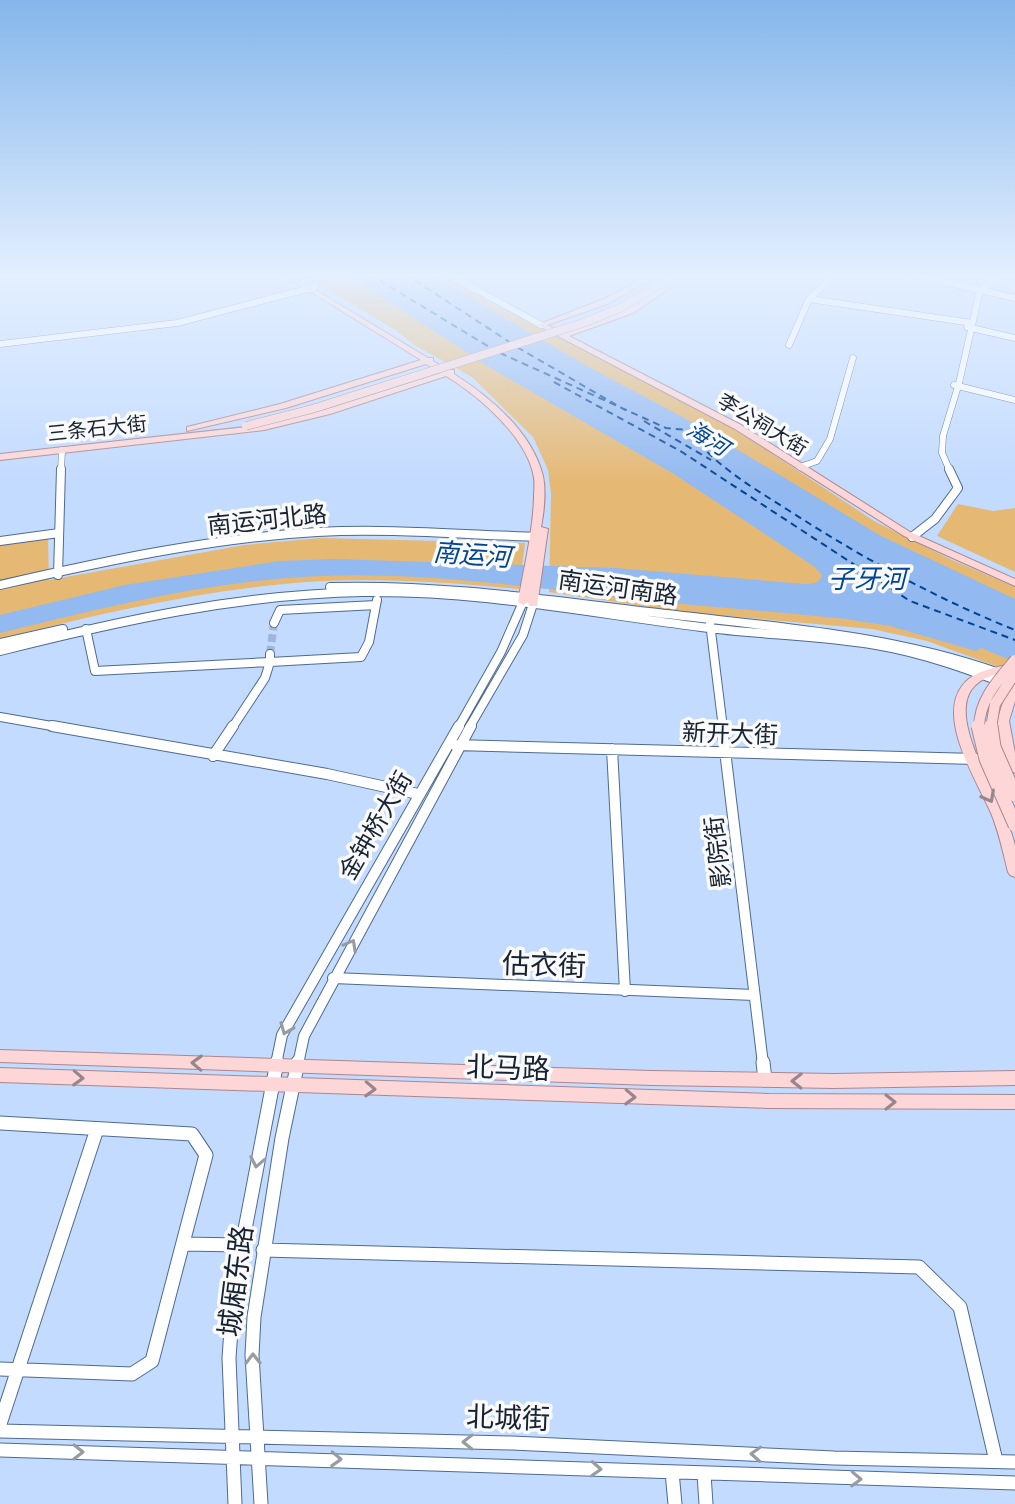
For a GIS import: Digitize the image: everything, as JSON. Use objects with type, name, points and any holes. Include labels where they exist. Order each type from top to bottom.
[{"type":"main road","points":[[402,344],[450,372],[495,409],[529,453],[539,478],[538,538],[530,596]]},
{"type":"main road","points":[[244,423],[497,344]]},
{"type":"main road","points":[[244,423],[312,409],[518,344]]},
{"type":"main road","name":"李公祠大街","points":[[583,344],[804,466],[912,534],[1015,580]]},
{"type":"main road","name":"三条石大街","points":[[194,432],[428,361]]},
{"type":"main road","name":"三条石大街","points":[[0,450],[194,432],[247,432],[288,423],[450,372]]},
{"type":"main road","name":"三条石大街","points":[[0,457],[244,423]]},
{"type":"main road","points":[[1014,675],[986,674],[968,684],[962,701],[961,730],[969,759],[997,811],[1015,872]]},
{"type":"main road","points":[[1013,764],[1004,738],[1004,713],[1014,675]]},
{"type":"main road","points":[[1014,675],[998,694],[990,731],[994,751],[1015,795]]},
{"type":"main road","points":[[1014,675],[991,685],[978,719],[982,751],[1015,825]]},
{"type":"main road","points":[[1004,738],[1015,725]]},
{"type":"main road","name":"北马路","points":[[0,1056],[765,1080],[1015,1078]]},
{"type":"main road","points":[[42,1076],[48,1058]]},
{"type":"main road","name":"北马路","points":[[0,1075],[292,1087],[800,1101],[1015,1102]]},
{"type":"street","points":[[912,534],[928,521],[954,487],[954,479],[939,451],[940,434],[965,344]]},
{"type":"street","points":[[804,466],[817,461],[830,439],[853,358]]},
{"type":"street","points":[[956,384],[1015,398]]},
{"type":"street","points":[[58,574],[62,450]]},
{"type":"street","points":[[0,541],[59,533]]},
{"type":"street","name":"南运河北路","points":[[0,587],[168,554],[288,538],[335,535],[538,538]]},
{"type":"street","name":"南运河南路","points":[[0,643],[162,607],[265,591],[381,585],[530,596],[874,645],[986,674],[1014,675]]},
{"type":"street","points":[[86,629],[95,671],[270,658],[361,657],[369,642],[378,592]]},
{"type":"street","name":"南运河南路","points":[[0,651],[86,629],[229,602],[297,594],[378,592],[530,596]]},
{"type":"street","name":"金钟桥大街","points":[[271,1086],[289,1020],[530,596]]},
{"type":"street","name":"金钟桥大街","points":[[296,1067],[308,1023],[459,745],[523,635],[530,596]]},
{"type":"street","points":[[274,623],[280,610],[376,605]]},
{"type":"street","name":"影院街","points":[[710,624],[765,1080]]},
{"type":"street","points":[[213,756],[265,678],[270,658]]},
{"type":"street","points":[[0,717],[327,774],[418,794]]},
{"type":"street","name":"新开大街","points":[[448,743],[969,759],[1013,764]]},
{"type":"street","points":[[612,749],[625,991]]},
{"type":"street","name":"估衣街","points":[[333,978],[754,995]]},
{"type":"street","name":"城厢东路","points":[[261,1504],[252,1355],[263,1250],[296,1067]]},
{"type":"street","name":"城厢东路","points":[[235,1504],[230,1327],[241,1245],[271,1086]]},
{"type":"street","points":[[0,1123],[192,1134],[206,1155],[152,1361],[132,1374],[0,1369]]},
{"type":"street","points":[[1,1429],[97,1129]]},
{"type":"street","points":[[183,1244],[241,1245]]},
{"type":"street","points":[[263,1250],[919,1267],[960,1307],[996,1461]]},
{"type":"street","name":"北城街","points":[[1,1429],[1015,1462]]},
{"type":"street","name":"北城街","points":[[0,1450],[1015,1483]]},
{"type":"street","points":[[672,1472],[675,1504]]},
{"type":"street","points":[[704,1474],[706,1504]]},
{"type":"shaded area","points":[[571,344],[724,422],[874,521],[1015,587],[1015,673],[927,641],[872,629],[682,612],[549,592],[551,494],[548,470],[533,437],[472,377],[414,345]]},
{"type":"shaded area","points":[[958,504],[993,511],[1015,508],[1015,572],[937,536]]},
{"type":"shaded area","points":[[48,537],[49,580],[244,545],[320,538],[525,543],[519,589],[397,581],[283,584],[161,602],[0,639],[0,543]]},
{"type":"water","name":"子牙河","points":[[454,344],[550,344],[690,421],[881,536],[1015,599],[1015,662],[981,648],[976,651],[890,626],[846,619],[402,576],[321,576],[240,583],[119,605],[0,633],[0,615],[125,585],[280,561],[335,559],[615,568],[804,584],[815,583],[821,578],[815,567],[674,474]]},
{"type":"ferry route","points":[[485,344],[491,348]]},
{"type":"ferry route","points":[[517,347],[621,408]]},
{"type":"ferry route","points":[[500,353],[621,408]]},
{"type":"ferry route","points":[[554,382],[682,452],[910,601],[1015,640]]},
{"type":"ferry route","points":[[621,408],[666,428],[698,431],[696,440],[706,451],[751,487],[871,560],[927,590],[1015,630]]},
{"type":"ferry route","points":[[621,408],[625,410]]},
{"type":"ferry route","points":[[644,421],[711,460]]},
{"type":"tunnel","points":[[270,654],[274,623]]},
{"type":"water label","name":"海河","points":[[708,438]]},
{"type":"water label","name":"南运河","points":[[472,554]]}]
